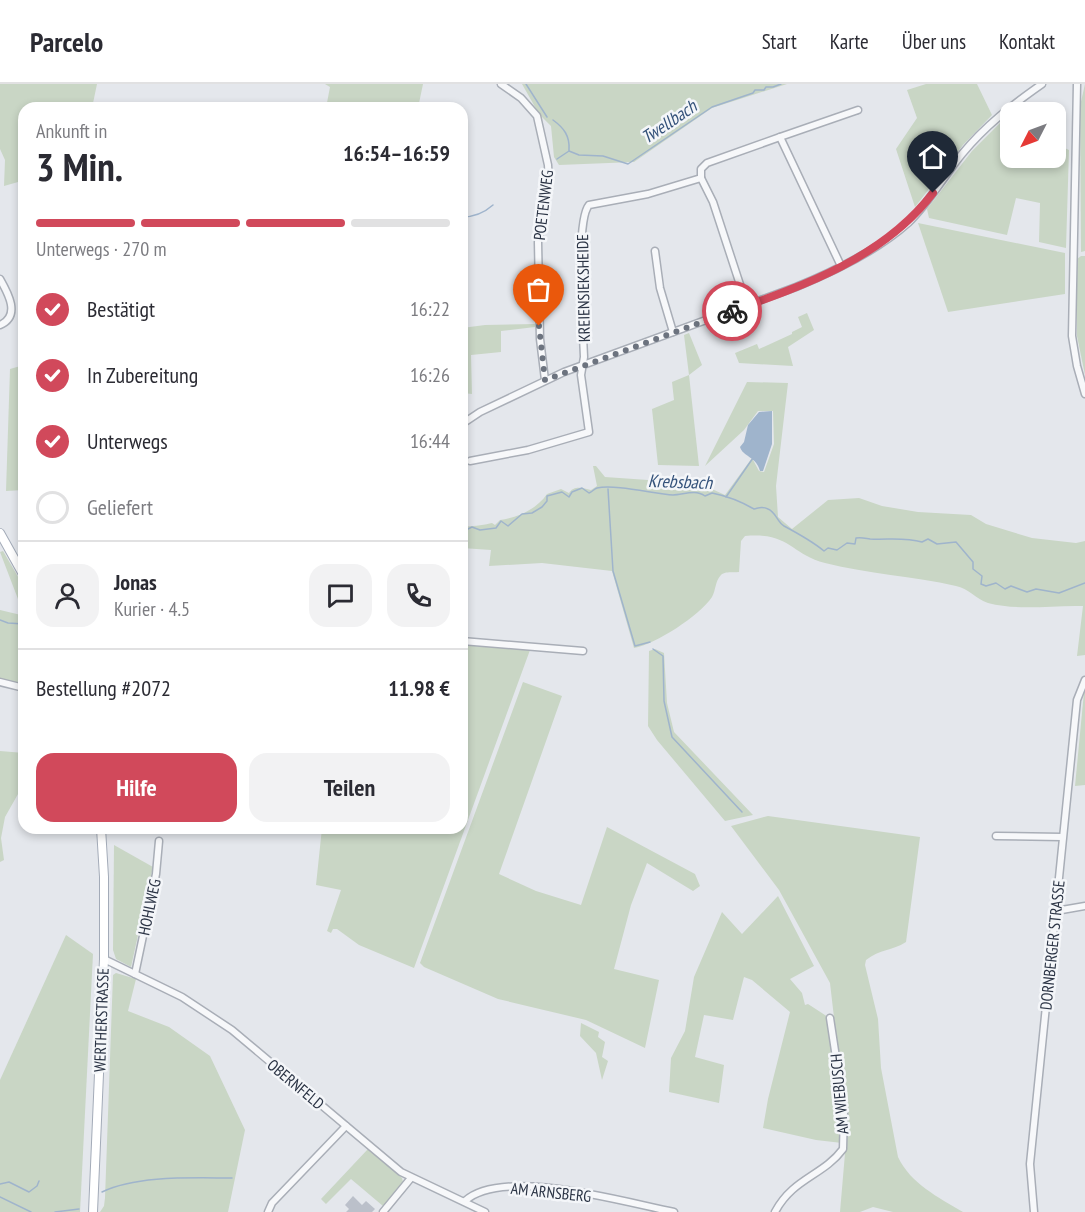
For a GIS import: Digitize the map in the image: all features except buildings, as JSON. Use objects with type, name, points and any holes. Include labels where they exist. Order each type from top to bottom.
[{"type":"main road","points":[[0,533],[18,565]]},
{"type":"main road","name":"WERTHERSTRASSE","points":[[93,1212],[104,959],[101,834]]},
{"type":"street","name":"POETENWEG","points":[[501,84],[521,98],[537,116],[548,165],[549,183],[538,242],[540,339],[545,380]]},
{"type":"street","points":[[468,420],[545,380],[747,306],[819,278],[841,266],[897,233],[914,216],[961,155],[990,124],[1041,84]]},
{"type":"street","points":[[1077,84],[1072,336],[1085,394]]},
{"type":"street","points":[[747,306],[713,202],[701,178],[702,166],[858,110]]},
{"type":"street","points":[[780,137],[841,266]]},
{"type":"street","name":"KREIENSIEKSHEIDE","points":[[582,366],[581,230],[585,209],[596,202],[648,194],[701,178]]},
{"type":"street","points":[[655,252],[664,305],[673,332]]},
{"type":"street","points":[[0,279],[11,302],[12,314],[0,325]]},
{"type":"street","points":[[470,461],[528,450],[589,432],[582,366]]},
{"type":"street","points":[[468,641],[583,651]]},
{"type":"street","name":"DORNBERGER STRASSE","points":[[1034,1212],[1030,1164],[1077,700],[1085,680]]},
{"type":"street","points":[[0,682],[18,686]]},
{"type":"street","points":[[996,836],[1062,837]]},
{"type":"street","name":"HOHLWEG","points":[[135,974],[156,874],[159,841]]},
{"type":"street","points":[[1056,911],[1085,906]]},
{"type":"street","name":"OBERNFELD","points":[[104,959],[204,1009],[411,1178],[486,1212]]},
{"type":"street","name":"AM WIEBUSCH","points":[[775,1212],[787,1193],[802,1180],[832,1161],[843,1149],[844,1110],[830,1017]]},
{"type":"street","points":[[268,1212],[272,1203],[346,1126]]},
{"type":"street","points":[[383,1212],[411,1178]]},
{"type":"street","name":"AM ARNSBERG","points":[[465,1201],[481,1190],[499,1186],[520,1187],[576,1191],[674,1212]]},
{"type":"green space","points":[[0,84],[97,84],[93,102],[18,102],[18,182],[4,186],[5,160],[0,149]]},
{"type":"green space","points":[[325,84],[423,84],[419,102],[327,102],[330,87]]},
{"type":"green space","points":[[522,84],[787,84],[712,108],[634,162],[559,165],[554,157],[551,126],[539,114]]},
{"type":"green space","points":[[926,84],[977,84],[992,115],[963,145],[915,207],[896,149],[917,118],[907,90]]},
{"type":"green space","points":[[1085,84],[1085,251],[1081,252],[1080,106]]},
{"type":"green space","points":[[1000,123],[1000,168],[1066,168],[1066,149],[1069,150],[1066,248],[1039,242],[1040,203],[1016,198],[1007,235],[929,218],[927,209],[972,151]]},
{"type":"green space","points":[[918,223],[1065,253],[1065,294],[948,312]]},
{"type":"green space","points":[[1085,256],[1085,375],[1077,336],[1077,259]]},
{"type":"green space","points":[[807,313],[814,330],[788,347],[793,366],[739,363],[735,353],[757,344],[759,349],[792,334],[802,327],[798,317]]},
{"type":"green space","points":[[535,324],[535,327],[501,331],[501,352],[471,355],[472,394],[468,394],[468,327]]},
{"type":"green space","points":[[689,333],[702,365],[689,375],[684,335]]},
{"type":"green space","points":[[18,367],[18,490],[6,491],[10,369]]},
{"type":"green space","points":[[689,375],[699,466],[658,465],[652,409],[674,400],[672,382]]},
{"type":"green space","points":[[747,382],[788,383],[776,486],[778,517],[792,529],[828,500],[859,498],[882,506],[918,512],[971,515],[986,524],[1032,538],[1076,543],[1085,541],[1085,655],[1077,656],[1083,606],[1023,607],[988,603],[956,586],[825,563],[813,559],[781,540],[760,536],[745,536],[741,541],[739,572],[721,575],[712,597],[697,612],[665,635],[634,648],[612,571],[542,563],[489,566],[491,550],[468,548],[468,526],[492,523],[495,525],[500,520],[526,512],[547,494],[561,489],[569,493],[576,488],[591,490],[597,486],[593,466],[596,466],[605,477],[648,480],[647,488],[712,489],[725,495],[752,458],[759,471],[764,472],[774,444],[773,411],[758,411],[744,430],[705,466]]},
{"type":"green space","points":[[3,551],[18,577],[18,599],[0,552]]},
{"type":"green space","points":[[0,610],[18,614],[18,684],[0,679]]},
{"type":"green space","points":[[468,645],[530,650],[468,820]]},
{"type":"green space","points":[[655,649],[664,653],[667,703],[674,732],[753,815],[725,821],[657,740],[648,726],[649,651]]},
{"type":"green space","points":[[523,682],[562,696],[499,874],[536,891],[581,905],[607,827],[695,874],[700,886],[693,891],[647,863],[631,905],[614,969],[659,980],[645,1048],[586,1020],[498,999],[424,967],[420,963]]},
{"type":"green space","points":[[1085,690],[1085,785],[1075,786],[1084,692]]},
{"type":"green space","points":[[0,751],[18,752],[18,794],[5,817],[1,838],[4,860],[0,862]]},
{"type":"green space","points":[[768,816],[920,837],[906,942],[871,956],[866,960],[865,965],[878,1019],[881,1068],[898,1157],[910,1175],[918,1182],[963,1212],[893,1212],[873,1207],[860,1212],[840,1212],[847,1130],[830,983],[779,890],[731,826]]},
{"type":"green space","points":[[321,834],[463,834],[414,968],[359,945],[337,929],[333,929],[331,933],[327,931],[341,890],[316,885]]},
{"type":"green space","points":[[114,845],[153,867],[131,967],[116,959],[113,950]]},
{"type":"green space","points":[[778,896],[814,966],[790,979],[802,993],[805,1005],[808,1004],[828,1017],[841,1109],[842,1143],[816,1140],[763,1128],[790,1012],[752,980],[744,977],[733,1020],[704,1015],[695,1057],[724,1065],[719,1103],[669,1092],[671,1058],[685,1031],[694,977],[722,912],[742,934]]},
{"type":"green space","points":[[66,935],[93,954],[80,1212],[0,1212],[0,1080]]},
{"type":"green space","points":[[116,973],[136,979],[128,1011],[169,1027],[210,1056],[245,1130],[228,1212],[100,1212],[105,1198],[113,975]]},
{"type":"green space","points":[[581,1023],[599,1032],[598,1037],[605,1042],[602,1057],[608,1061],[602,1080],[596,1053],[580,1036]]},
{"type":"green space","points":[[368,1149],[402,1178],[403,1182],[383,1206],[351,1179],[326,1204],[321,1199]]},
{"type":"water","points":[[772,411],[772,444],[763,471],[760,471],[756,462],[740,447],[744,442],[748,425],[759,412]]},
{"type":"waterway","points":[[526,84],[547,117]]},
{"type":"waterway","name":"Twellbach","points":[[569,151],[579,155],[603,156],[628,164],[712,107],[753,93],[755,90],[764,90],[766,87],[781,84]]},
{"type":"waterway","points":[[553,120],[566,133],[569,150]]},
{"type":"waterway","points":[[557,159],[569,151]]},
{"type":"waterway","points":[[468,216],[479,214],[493,205]]},
{"type":"waterway","points":[[726,497],[753,458]]},
{"type":"waterway","name":"Krebsbach","points":[[468,529],[472,527],[480,530],[496,528],[501,521],[508,526],[522,514],[532,513],[542,507],[547,501],[547,496],[562,492],[569,497],[572,492],[582,488],[589,493],[597,488],[605,487],[673,495],[693,493],[705,496],[712,493],[754,509],[762,507],[768,509],[782,524],[824,551],[828,548],[837,550],[847,543],[855,544],[856,538],[922,542],[928,539],[937,544],[956,542],[973,562],[973,569],[982,576],[981,584],[986,586],[996,583],[1005,589],[1011,586],[1027,592],[1036,589],[1059,593],[1085,583]]},
{"type":"waterway","points":[[608,489],[613,571],[635,646],[650,642]]},
{"type":"waterway","points":[[0,620],[18,624]]},
{"type":"waterway","points":[[653,649],[663,656],[664,701],[672,737],[742,812]]},
{"type":"waterway","points":[[102,1192],[148,1180],[232,1178]]},
{"type":"waterway","points":[[0,1184],[9,1182],[29,1192],[37,1186],[39,1181]]},
{"type":"waterway","points":[[0,1197],[31,1212]]},
{"type":"waterway","points":[[55,1212],[79,1209]]},
{"type":"way so far","points":[[539,326],[545,380],[732,311]]},
{"type":"route","points":[[732,311],[819,278],[874,247],[897,233],[933,193]]}]
